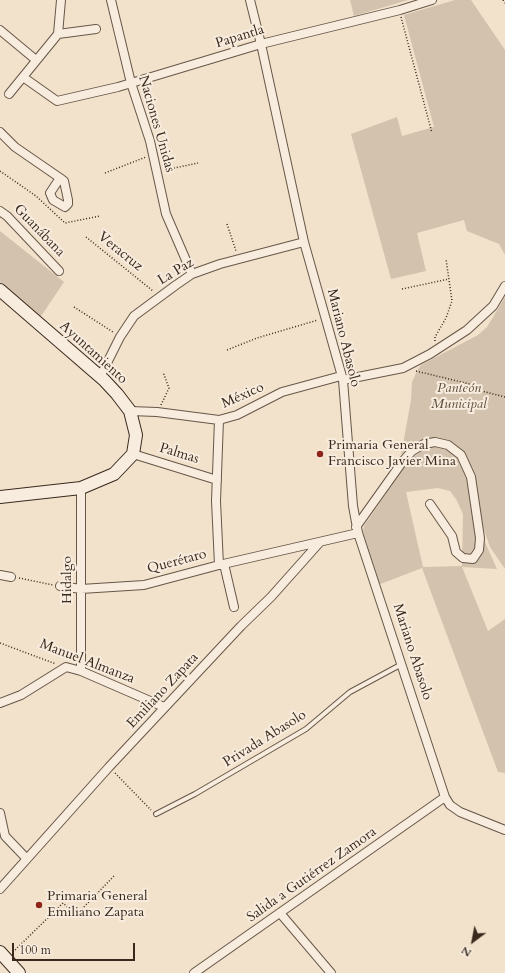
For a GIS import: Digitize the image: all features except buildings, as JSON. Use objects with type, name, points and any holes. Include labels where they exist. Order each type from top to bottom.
[{"type":"street","points":[[9,94],[58,34],[61,0]]},
{"type":"street","name":"Naciones Unidas","points":[[111,0],[131,83],[153,154],[166,214],[192,274]]},
{"type":"street","name":"Mariano Abasolo","points":[[250,0],[304,242],[342,378],[353,506],[358,530],[445,797],[450,805],[460,812],[505,830]]},
{"type":"street","name":"Papantla","points":[[22,77],[57,101],[131,83],[261,44],[400,10],[432,0]]},
{"type":"street","points":[[58,34],[96,29]]},
{"type":"street","points":[[0,30],[36,60]]},
{"type":"street","points":[[0,132],[15,147],[60,178]]},
{"type":"street","name":"Guanábana","points":[[0,211],[7,216],[59,271]]},
{"type":"street","name":"La Paz","points":[[100,376],[120,337],[134,316],[192,274],[238,258],[304,242]]},
{"type":"street","name":"México","points":[[130,411],[157,412],[220,420],[237,415],[282,392],[342,378],[408,366],[430,354],[467,330],[493,306],[505,286]]},
{"type":"street","name":"Ayuntamiento","points":[[0,290],[100,376],[117,394],[130,411],[136,434],[133,454]]},
{"type":"street","points":[[220,420],[217,480],[222,564],[234,607]]},
{"type":"street","points":[[358,530],[403,461],[412,451],[424,444],[435,442],[448,445],[461,455],[471,477],[480,538],[479,550],[473,559],[463,558],[456,552],[452,536],[430,504]]},
{"type":"street","points":[[0,497],[81,488],[114,474],[133,454]]},
{"type":"street","name":"Palmas","points":[[133,454],[217,480]]},
{"type":"street","name":"Hidalgo","points":[[80,671],[81,488]]},
{"type":"street","name":"Querétaro","points":[[60,586],[81,589],[144,585],[222,564],[320,542],[358,530]]},
{"type":"street","name":"Emiliano Zapata","points":[[0,889],[164,707],[241,626],[271,597],[320,542]]},
{"type":"street","points":[[0,574],[11,577]]},
{"type":"street","points":[[0,703],[21,695],[66,667]]},
{"type":"street","name":"Manuel Almanza","points":[[66,667],[80,671],[164,707]]},
{"type":"street","name":"Salida a Gutiérrez Zamora","points":[[194,973],[445,797]]},
{"type":"street","points":[[0,813],[5,836],[27,859]]},
{"type":"street","points":[[280,913],[331,973]]},
{"type":"street","points":[[3,955],[19,973]]},
{"type":"lane","name":"Privada Abasolo","points":[[156,814],[196,794],[306,729],[350,692],[402,664]]},
{"type":"path","points":[[400,10],[432,133]]},
{"type":"path","points":[[105,173],[153,154]]},
{"type":"path","points":[[157,172],[198,163]]},
{"type":"path","points":[[0,171],[36,196],[65,223],[100,216]]},
{"type":"path","points":[[227,224],[238,258]]},
{"type":"path","name":"Veracruz","points":[[86,237],[160,297]]},
{"type":"path","points":[[430,354],[436,343],[435,337],[446,318],[452,301],[446,259]]},
{"type":"path","points":[[402,289],[449,279]]},
{"type":"path","points":[[74,307],[120,337]]},
{"type":"path","points":[[227,350],[258,338],[324,318]]},
{"type":"path","points":[[408,366],[411,370],[478,386],[482,391],[505,397]]},
{"type":"path","points":[[157,412],[169,388],[163,372]]},
{"type":"path","points":[[11,577],[60,586]]},
{"type":"path","name":"Manuel Almanza","points":[[0,643],[66,667]]},
{"type":"path","points":[[109,767],[156,814]]},
{"type":"path","points":[[3,955],[63,903],[76,915],[114,876]]},
{"type":"green space","points":[[350,0],[408,0],[354,16]]},
{"type":"green space","points":[[455,0],[471,0],[505,50],[505,255],[499,244],[467,231],[464,220],[417,233],[426,271],[391,279],[351,134],[397,117],[402,136],[434,127],[404,15]]},
{"type":"green space","points":[[0,231],[64,282],[37,322],[0,282]]},
{"type":"green space","name":"Panteón Municipal","points":[[505,297],[505,569],[490,547],[482,524],[473,474],[468,459],[462,450],[446,441],[429,438],[420,441],[401,455],[411,400],[412,382],[418,369],[421,365],[478,335],[487,327]]},
{"type":"green space","points":[[436,445],[448,447],[458,455],[466,468],[480,531],[497,569],[462,567],[488,631],[505,619],[505,773],[498,772],[422,568],[378,585],[362,536],[364,526],[410,459],[425,449]],"holes":[[[438,488],[450,491],[456,499],[463,514],[462,566],[423,567],[406,492]]]},
{"type":"place","name":"Primaria General Francisco Javier Mina","points":[[320,454]]},
{"type":"place","name":"Primaria General Emiliano Zapata","points":[[39,905]]}]
